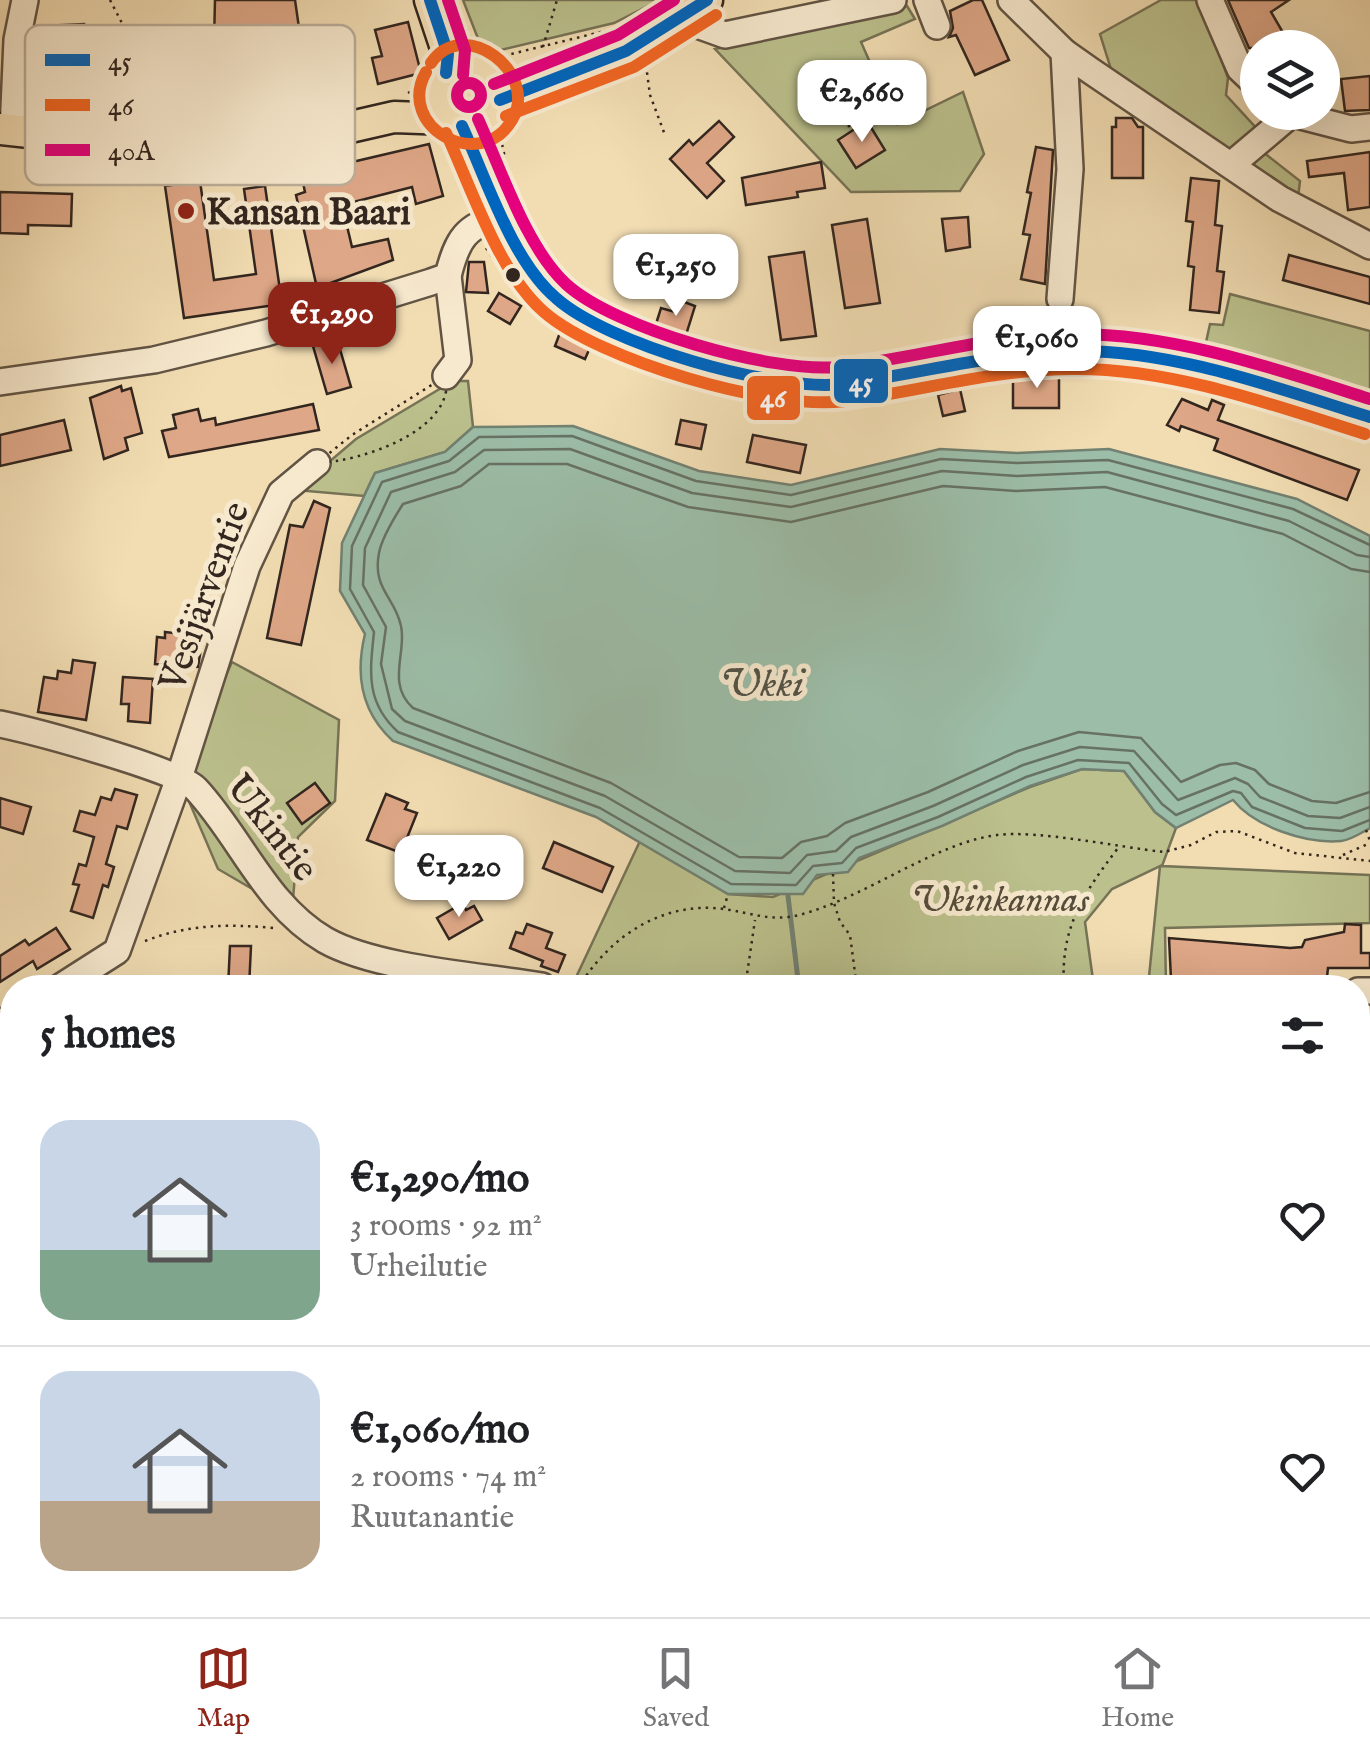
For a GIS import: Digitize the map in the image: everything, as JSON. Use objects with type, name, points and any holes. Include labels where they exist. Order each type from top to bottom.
[{"type":"main road","points":[[430,0],[464,89]]},
{"type":"main road","points":[[446,0],[464,89],[501,212],[526,263],[556,298],[607,329],[755,380],[797,386],[840,384],[1005,355],[1076,351],[1122,354],[1251,380],[1370,417]]},
{"type":"main road","points":[[355,120],[464,89],[649,47],[699,6]]},
{"type":"street","points":[[17,124],[17,40],[24,0]]},
{"type":"street","points":[[699,6],[700,26],[725,34],[893,0]]},
{"type":"street","points":[[927,0],[938,26]]},
{"type":"street","points":[[1011,0],[1064,52],[1280,199],[1370,246]]},
{"type":"street","points":[[1210,0],[1240,69]]},
{"type":"street","points":[[1060,299],[1070,170],[1064,52]]},
{"type":"street","points":[[1340,126],[1370,127]]},
{"type":"street","points":[[1232,165],[1270,130]]},
{"type":"street","points":[[446,376],[458,360],[448,276],[463,237],[477,222],[501,212]]},
{"type":"street","points":[[0,382],[154,360],[266,333],[448,276]]},
{"type":"street","name":"Vesijärventie","points":[[118,952],[247,566],[281,493],[317,464]]},
{"type":"street","name":"Ukintie","points":[[0,724],[179,778],[193,786],[247,864],[306,928],[348,950],[476,975]]},
{"type":"street","points":[[81,975],[118,952]]},
{"type":"path","points":[[110,0],[123,25]]},
{"type":"path","points":[[456,0],[464,89],[506,163]]},
{"type":"path","points":[[543,49],[558,0]]},
{"type":"path","points":[[399,106],[464,89],[488,58],[543,49],[614,29]]},
{"type":"path","points":[[649,47],[650,94],[665,135]]},
{"type":"path","points":[[810,90],[852,130]]},
{"type":"path","points":[[17,124],[25,91]]},
{"type":"path","points":[[446,376],[448,387],[443,404],[410,433],[361,456],[317,464],[352,435],[446,376]]},
{"type":"path","points":[[1342,856],[1370,842],[1366,830]]},
{"type":"path","points":[[589,975],[614,946],[654,915],[687,908],[724,909],[781,919],[801,915],[834,904],[954,847],[997,835],[1164,852],[1191,845],[1216,832],[1237,832],[1295,854],[1370,861]]},
{"type":"path","points":[[1063,975],[1062,953],[1083,894],[1119,847]]},
{"type":"path","points":[[833,874],[834,904],[850,935],[855,975]]},
{"type":"path","points":[[724,909],[728,894]]},
{"type":"path","points":[[748,975],[755,917]]},
{"type":"path","points":[[118,952],[178,928],[217,923],[306,928]]},
{"type":"green space","points":[[463,0],[660,0],[614,23],[484,54]]},
{"type":"green space","points":[[1161,0],[1200,0],[1228,78],[1226,95],[1240,110],[1240,130],[1258,130],[1249,141],[1300,181],[1297,206],[1115,82],[1100,34]]},
{"type":"green space","points":[[907,6],[915,19],[861,42],[897,124],[963,92],[984,154],[960,191],[851,192],[715,49]]},
{"type":"green space","points":[[1230,294],[1370,331],[1370,405],[1203,356],[1210,324],[1223,325]]},
{"type":"green space","points":[[453,381],[468,381],[473,427],[445,452],[375,473],[364,496],[296,490],[356,439]]},
{"type":"green space","points":[[232,662],[339,720],[335,801],[298,837],[292,912],[218,869],[179,778]]},
{"type":"green space","name":"Ukinkannas","points":[[1082,769],[1124,771],[1155,812],[1176,828],[1162,866],[1370,875],[1370,923],[1165,928],[1166,975],[1149,975],[1160,866],[1112,889],[1085,922],[1092,975],[577,975],[640,841],[728,894],[773,897],[1030,787]]},
{"type":"water","name":"Ukki","points":[[573,426],[699,471],[791,485],[940,449],[1017,453],[1109,449],[1297,499],[1370,536],[1370,828],[1345,840],[1312,840],[1268,826],[1233,800],[1176,828],[1155,812],[1124,771],[1082,769],[1030,786],[859,858],[848,872],[817,875],[803,894],[728,894],[596,817],[393,741],[367,705],[361,678],[365,634],[340,591],[342,543],[375,473],[445,452],[473,427]]},
{"type":"building","points":[[215,0],[295,0],[299,25],[214,25]]},
{"type":"building","points":[[982,0],[1009,60],[975,75],[956,35],[949,37],[953,28],[950,11]]},
{"type":"building","points":[[1228,0],[1289,0],[1271,12],[1282,30],[1241,30]]},
{"type":"building","points":[[408,22],[421,73],[378,84],[372,58],[382,56],[375,30]]},
{"type":"building","points":[[1370,76],[1370,110],[1345,111],[1341,79]]},
{"type":"building","points":[[1116,118],[1132,118],[1138,127],[1143,127],[1143,178],[1112,178],[1112,127],[1116,127]]},
{"type":"building","points":[[719,121],[734,137],[707,163],[724,181],[707,198],[670,159],[689,140],[693,145]]},
{"type":"building","points":[[867,121],[885,150],[856,168],[838,140]]},
{"type":"building","points":[[429,144],[443,196],[416,204],[412,187],[342,205],[352,247],[388,239],[393,260],[317,288],[296,195],[305,192],[303,185],[355,185],[355,161]]},
{"type":"building","points":[[1036,147],[1053,150],[1045,284],[1021,279],[1030,235],[1023,234]]},
{"type":"building","points":[[1370,152],[1370,207],[1348,210],[1344,173],[1309,177],[1307,161]]},
{"type":"building","points":[[821,162],[825,188],[797,192],[798,197],[746,205],[742,178]]},
{"type":"building","points":[[1191,178],[1219,181],[1215,225],[1222,226],[1217,271],[1224,272],[1219,313],[1190,310],[1194,267],[1188,266],[1193,222],[1186,221]]},
{"type":"building","points":[[201,185],[214,280],[256,274],[244,189],[265,186],[282,304],[184,318],[165,186]]},
{"type":"building","points":[[0,192],[72,194],[71,226],[28,225],[28,234],[0,233]]},
{"type":"building","points":[[968,217],[970,247],[946,251],[942,219]]},
{"type":"building","points":[[867,219],[880,303],[845,308],[832,225]]},
{"type":"building","points":[[804,252],[816,336],[781,340],[769,257]]},
{"type":"building","points":[[1289,255],[1370,277],[1370,304],[1283,280]]},
{"type":"building","points":[[469,262],[484,262],[488,293],[466,292]]},
{"type":"building","points":[[499,293],[521,306],[510,324],[488,311]]},
{"type":"building","points":[[679,300],[695,306],[685,338],[655,327],[661,308],[675,312]]},
{"type":"building","points":[[561,330],[592,343],[585,359],[555,346]]},
{"type":"building","points":[[337,339],[351,387],[327,394],[313,346]]},
{"type":"building","points":[[1059,371],[1059,408],[1013,408],[1013,378],[1030,378],[1030,372]]},
{"type":"building","points":[[121,386],[122,391],[131,388],[142,433],[125,438],[128,450],[104,459],[90,398]]},
{"type":"building","points":[[960,389],[965,411],[943,416],[938,395]]},
{"type":"building","points":[[1182,399],[1208,410],[1212,400],[1224,405],[1218,420],[1359,470],[1347,500],[1214,450],[1218,439],[1167,425]]},
{"type":"building","points":[[313,404],[319,430],[169,457],[162,431],[176,428],[173,415],[198,409],[201,421],[215,418],[216,425]]},
{"type":"building","points":[[64,420],[71,450],[0,466],[0,435]]},
{"type":"building","points":[[681,420],[706,425],[701,449],[676,444]]},
{"type":"building","points":[[753,435],[806,445],[800,473],[747,462]]},
{"type":"building","points":[[314,501],[330,508],[301,645],[267,638],[290,525],[303,527]]},
{"type":"building","points":[[165,632],[183,634],[182,640],[202,642],[198,667],[155,664],[157,637],[165,638]]},
{"type":"building","points":[[73,660],[95,663],[86,720],[38,712],[44,677],[57,679],[58,671],[71,673]]},
{"type":"building","points":[[123,677],[153,679],[150,723],[128,721],[129,704],[121,704]]},
{"type":"building","points":[[315,783],[330,803],[302,824],[287,803]]},
{"type":"building","points":[[115,789],[137,795],[127,829],[117,826],[106,864],[114,867],[108,887],[103,885],[93,918],[71,911],[79,885],[73,884],[79,864],[86,866],[94,837],[74,831],[80,811],[95,815],[101,797],[111,800]]},
{"type":"building","points":[[386,794],[408,803],[405,809],[417,813],[401,853],[367,840]]},
{"type":"building","points":[[0,798],[31,807],[23,834],[0,827]]},
{"type":"building","points":[[554,842],[613,867],[602,892],[543,868]]},
{"type":"building","points":[[463,903],[466,910],[474,906],[482,920],[449,939],[437,918]]},
{"type":"building","points":[[527,924],[552,933],[546,948],[565,955],[558,972],[541,966],[543,961],[510,948],[516,932],[523,934]]},
{"type":"building","points":[[1345,924],[1361,925],[1361,953],[1370,953],[1370,968],[1328,968],[1327,975],[1171,975],[1169,938],[1290,948],[1302,947],[1305,940],[1344,932]]},
{"type":"building","points":[[56,928],[70,949],[37,969],[33,961],[11,975],[0,975],[0,956],[25,940],[29,945]]},
{"type":"building","points":[[230,946],[251,946],[250,975],[229,975]]},
{"type":"waterway","points":[[788,896],[797,975]]},
{"type":"transit line","name":"45","points":[[430,0],[448,54],[446,73]]},
{"type":"transit line","name":"40A","points":[[448,0],[465,50],[463,75]]},
{"type":"transit line","name":"40A","points":[[494,84],[618,35],[674,0]]},
{"type":"transit line","name":"45","points":[[500,100],[626,51],[707,0]]},
{"type":"transit line","name":"46","points":[[506,116],[634,67],[716,15]]},
{"type":"transit line","name":"46","points":[[426,72],[419,92],[422,110],[431,126],[445,137],[481,143],[498,136],[512,120],[518,102],[516,85],[494,56],[462,45],[445,50],[431,63]]},
{"type":"transit line","name":"40A","points":[[464,83],[474,83],[481,95],[474,107],[464,107],[457,100],[457,90],[464,83]]},
{"type":"transit line","name":"40A","points":[[478,119],[527,229],[566,284],[620,317],[696,345],[774,363],[837,367],[1015,338],[1113,336],[1225,355],[1370,399]]},
{"type":"transit line","name":"45","points":[[462,126],[513,241],[540,282],[580,315],[651,348],[735,372],[812,384],[842,384],[1016,355],[1113,352],[1225,373],[1370,417]]},
{"type":"transit line","name":"46","points":[[446,133],[500,253],[528,295],[570,330],[644,364],[732,390],[813,402],[845,401],[1018,372],[1114,371],[1223,391],[1365,434]]},
{"type":"place","name":"Kansan Baari","points":[[186,211]]}]
